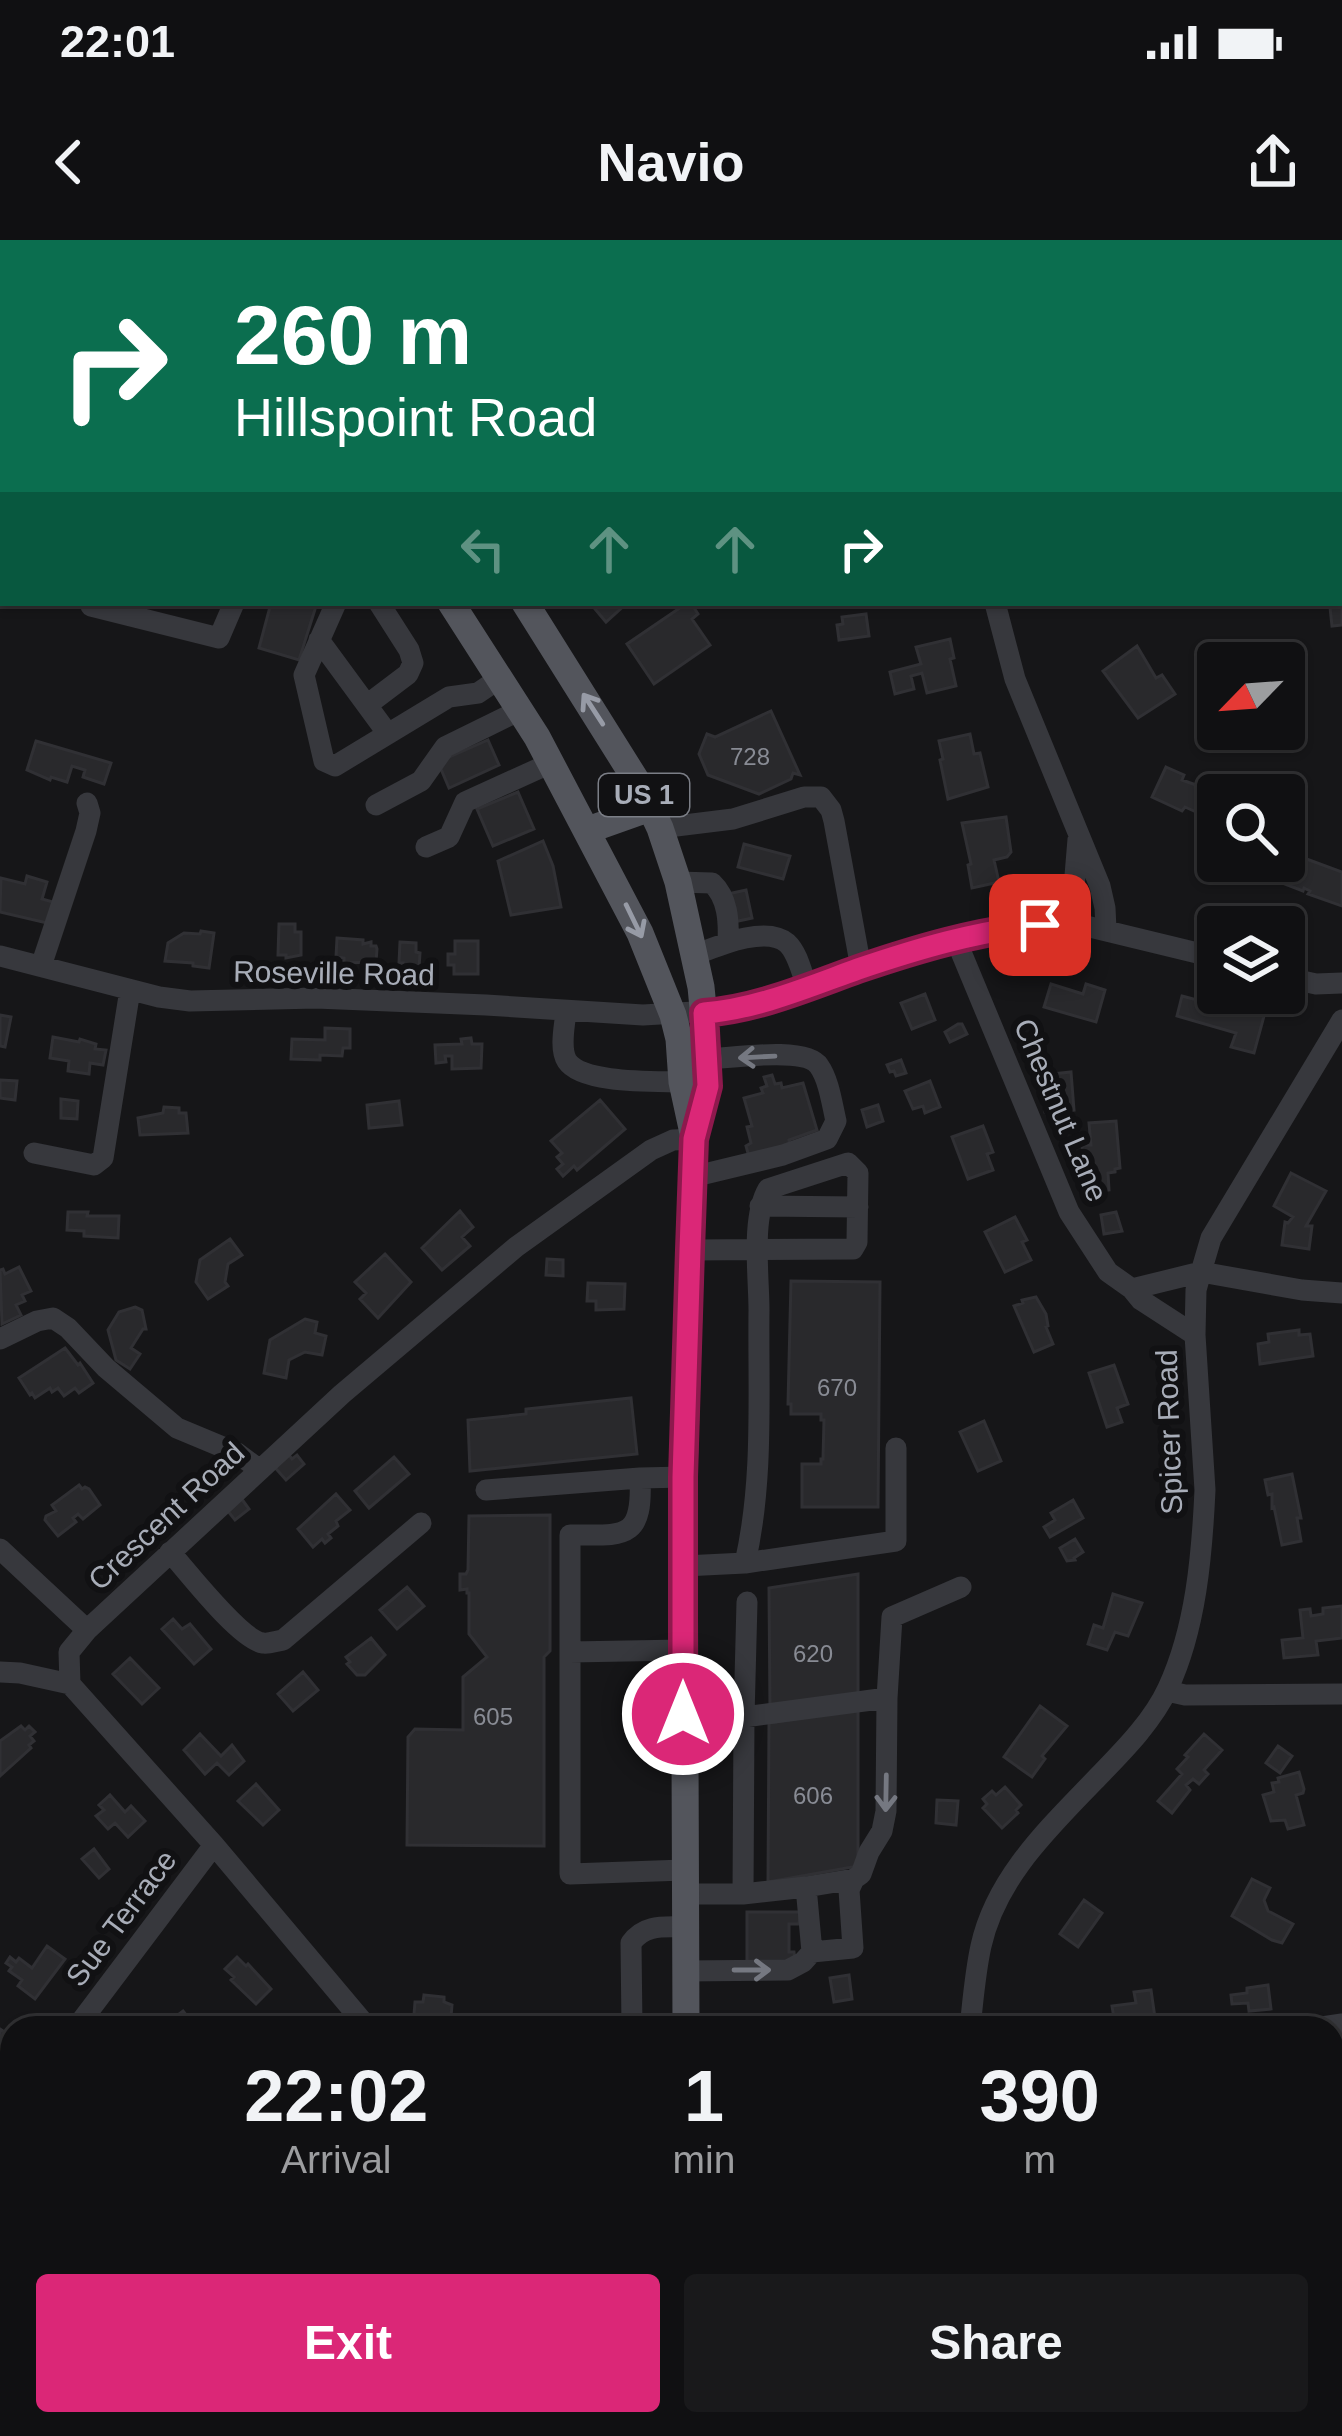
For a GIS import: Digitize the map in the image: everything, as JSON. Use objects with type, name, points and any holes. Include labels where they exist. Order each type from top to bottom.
[{"type":"main road","name":"US 1","points":[[453,606],[551,763],[640,933],[673,1015],[694,1139]]},
{"type":"main road","name":"US 1","points":[[527,606],[613,740],[655,818],[678,882],[704,1013],[708,1086],[694,1139],[683,1477],[686,2016]]},
{"type":"main road","points":[[588,830],[655,818]]},
{"type":"street","points":[[91,606],[218,638],[233,606]]},
{"type":"street","points":[[335,606],[304,675],[324,761],[335,766],[448,698],[478,693],[500,678]]},
{"type":"street","points":[[367,705],[409,674],[413,663],[381,606]]},
{"type":"street","points":[[995,606],[1015,679],[1103,899],[1106,929]]},
{"type":"street","points":[[320,640],[388,734]]},
{"type":"street","points":[[376,806],[421,781],[445,747],[520,710]]},
{"type":"street","points":[[426,847],[449,837],[465,802],[551,763]]},
{"type":"street","points":[[655,818],[733,819],[804,797],[821,797],[834,821],[861,968]]},
{"type":"street","points":[[40,966],[86,832],[87,803]]},
{"type":"street","points":[[1071,924],[1079,832]]},
{"type":"street","points":[[678,882],[712,883],[720,890],[728,942]]},
{"type":"street","name":"Roseville Road","points":[[0,956],[159,998],[190,1001],[316,998],[673,1015],[728,1010],[956,940],[1022,927],[1071,924],[1106,929],[1197,953]]},
{"type":"street","points":[[695,955],[766,935],[784,940],[793,950],[807,987]]},
{"type":"street","name":"Chestnut Lane","points":[[956,940],[1069,1212],[1108,1272],[1195,1335]]},
{"type":"street","points":[[1305,982],[1342,983]]},
{"type":"street","points":[[34,1153],[86,1164],[103,1158],[130,989]]},
{"type":"street","points":[[566,1011],[564,1049],[568,1062],[584,1074],[682,1082]]},
{"type":"street","name":"Spicer Road","points":[[972,2016],[981,1945],[1005,1888],[1030,1850],[1120,1752],[1167,1691],[1187,1627],[1203,1538],[1196,1290],[1211,1238],[1342,1020]]},
{"type":"street","points":[[690,1250],[853,1249],[857,1242],[858,1173],[848,1163],[820,1066],[796,1054],[708,1059]]},
{"type":"street","points":[[692,1178],[827,1139],[836,1121]]},
{"type":"street","name":"Crescent Road","points":[[70,1684],[69,1652],[87,1630],[342,1394],[516,1247],[651,1150],[674,1140],[694,1139]]},
{"type":"street","points":[[746,1563],[758,1490],[760,1206],[768,1190],[848,1163]]},
{"type":"street","points":[[760,1206],[858,1207]]},
{"type":"street","points":[[1132,1289],[1201,1273],[1342,1293]]},
{"type":"street","points":[[0,1339],[53,1318],[178,1428],[237,1453],[260,1470]]},
{"type":"street","points":[[684,1566],[746,1563],[896,1541],[896,1448]]},
{"type":"street","points":[[486,1490],[683,1477]]},
{"type":"street","points":[[640,1478],[640,1513],[634,1524],[618,1535],[570,1535],[570,1874],[684,1882],[743,1894],[854,1880]]},
{"type":"street","points":[[170,1552],[236,1626],[266,1644],[283,1640],[421,1523]]},
{"type":"street","points":[[0,1549],[87,1630]]},
{"type":"street","points":[[686,1971],[788,1970],[812,1952],[853,1948],[849,1890],[882,1831],[886,1811],[892,1617],[961,1587]]},
{"type":"street","points":[[743,1894],[747,1602]]},
{"type":"street","points":[[569,1652],[683,1650]]},
{"type":"street","points":[[0,1672],[70,1684],[358,2016]]},
{"type":"street","points":[[1167,1691],[1186,1695],[1342,1694]]},
{"type":"street","points":[[683,1714],[744,1717],[887,1698]]},
{"type":"street","name":"Sue Terrace","points":[[85,2016],[214,1845]]},
{"type":"street","points":[[806,1887],[812,1952]]},
{"type":"street","points":[[632,2016],[631,1943],[650,1928],[685,1927]]},
{"type":"building","points":[[270,606],[316,606],[299,660],[259,648]]},
{"type":"building","points":[[593,606],[624,606],[606,622]]},
{"type":"building","points":[[683,606],[693,606],[698,614],[692,619],[710,645],[654,684],[627,644]]},
{"type":"building","points":[[1342,606],[1342,625],[1332,626],[1330,607]]},
{"type":"building","points":[[866,614],[869,636],[839,640],[837,625],[843,624],[842,617]]},
{"type":"building","points":[[950,639],[956,686],[927,693],[922,673],[911,676],[914,689],[895,694],[890,672],[921,664],[916,647]]},
{"type":"building","points":[[1137,646],[1156,678],[1162,675],[1175,694],[1138,718],[1103,671]]},
{"type":"building","points":[[771,711],[800,775],[793,773],[791,779],[759,794],[708,775],[699,754],[707,734],[715,737]]},
{"type":"building","points":[[970,734],[988,787],[948,799],[939,741]]},
{"type":"building","points":[[488,740],[499,765],[449,788],[438,762]]},
{"type":"building","points":[[36,741],[111,763],[104,784],[83,777],[85,770],[72,766],[67,782],[27,770]]},
{"type":"building","points":[[1166,767],[1197,785],[1197,812],[1185,807],[1182,811],[1152,797]]},
{"type":"building","points":[[518,792],[534,829],[493,846],[477,809]]},
{"type":"building","points":[[1006,817],[1011,852],[994,860],[999,882],[972,888],[962,823]]},
{"type":"building","points":[[543,841],[561,907],[511,915],[498,861]]},
{"type":"building","points":[[744,844],[790,856],[783,879],[738,867]]},
{"type":"building","points":[[1305,858],[1342,872],[1342,906],[1308,894],[1304,888],[1282,883],[1305,882]]},
{"type":"building","points":[[27,876],[47,882],[42,899],[53,902],[47,923],[0,912],[1,878],[25,884]]},
{"type":"building","points":[[746,890],[752,918],[734,922],[728,894]]},
{"type":"building","points":[[279,924],[295,924],[295,932],[301,932],[301,955],[278,955]]},
{"type":"building","points":[[184,933],[214,933],[209,968],[165,961],[168,943]]},
{"type":"building","points":[[337,938],[371,942],[377,949],[376,962],[344,963],[344,958],[336,957]]},
{"type":"building","points":[[455,941],[478,941],[478,974],[454,974],[448,954],[455,954]]},
{"type":"building","points":[[400,942],[416,943],[419,968],[399,963]]},
{"type":"building","points":[[1051,984],[1083,994],[1086,984],[1105,990],[1096,1022],[1044,1007]]},
{"type":"building","points":[[925,994],[935,1020],[912,1029],[901,1003]]},
{"type":"building","points":[[1182,996],[1197,1000],[1197,1014],[1264,1016],[1254,1053],[1231,1047],[1236,1033],[1177,1016]]},
{"type":"building","points":[[0,1015],[11,1017],[5,1047],[0,1046]]},
{"type":"building","points":[[958,1024],[967,1034],[950,1042],[945,1032]]},
{"type":"building","points":[[325,1028],[350,1029],[350,1048],[343,1048],[342,1056],[291,1059],[292,1039],[325,1040]]},
{"type":"building","points":[[53,1037],[96,1044],[95,1049],[106,1050],[103,1065],[90,1063],[89,1074],[68,1071],[69,1061],[50,1058]]},
{"type":"building","points":[[471,1038],[472,1044],[482,1044],[481,1068],[452,1069],[452,1056],[436,1063],[435,1045],[462,1044],[461,1039]]},
{"type":"building","points":[[901,1060],[906,1073],[896,1076],[887,1065]]},
{"type":"building","points":[[1071,1072],[1074,1110],[1045,1112],[1042,1075]]},
{"type":"building","points":[[772,1075],[782,1088],[803,1083],[817,1130],[789,1140],[790,1146],[749,1157],[747,1127],[752,1126],[744,1098],[763,1093],[764,1077]]},
{"type":"building","points":[[0,1080],[17,1081],[15,1100],[0,1098]]},
{"type":"building","points":[[930,1081],[940,1107],[925,1113],[923,1106],[913,1109],[905,1091]]},
{"type":"building","points":[[61,1099],[78,1101],[77,1119],[61,1118]]},
{"type":"building","points":[[600,1100],[625,1129],[577,1170],[574,1166],[563,1176],[557,1169],[563,1164],[557,1157],[562,1153],[551,1141]]},
{"type":"building","points":[[399,1101],[402,1125],[369,1128],[367,1105]]},
{"type":"building","points":[[878,1105],[883,1121],[867,1127],[862,1110]]},
{"type":"building","points":[[164,1107],[186,1113],[188,1133],[140,1135],[138,1118],[163,1113]]},
{"type":"building","points":[[1116,1121],[1120,1168],[1108,1173],[1109,1190],[1091,1192],[1082,1145],[1091,1145],[1089,1123]]},
{"type":"building","points":[[983,1126],[993,1152],[987,1154],[993,1170],[968,1179],[952,1137]]},
{"type":"building","points":[[1291,1173],[1326,1191],[1306,1226],[1312,1226],[1309,1249],[1282,1245],[1285,1222],[1293,1217],[1274,1206]]},
{"type":"building","points":[[460,1211],[473,1227],[462,1237],[470,1246],[442,1270],[422,1248]]},
{"type":"building","points":[[68,1212],[119,1216],[118,1238],[67,1230]]},
{"type":"building","points":[[1116,1212],[1122,1231],[1104,1234],[1101,1215]]},
{"type":"building","points":[[1015,1217],[1031,1260],[1005,1272],[985,1232]]},
{"type":"building","points":[[230,1239],[242,1255],[228,1264],[228,1286],[208,1299],[196,1282],[200,1260]]},
{"type":"building","points":[[385,1254],[411,1282],[378,1318],[360,1299],[366,1293],[355,1282]]},
{"type":"building","points":[[547,1259],[563,1260],[563,1276],[546,1275]]},
{"type":"building","points":[[19,1267],[31,1291],[16,1305],[21,1315],[2,1324],[0,1270],[5,1274]]},
{"type":"building","points":[[791,1281],[880,1282],[878,1507],[802,1507],[802,1464],[821,1464],[824,1420],[821,1414],[791,1414],[788,1404]]},
{"type":"building","points":[[588,1283],[625,1284],[624,1309],[596,1310],[596,1301],[587,1301]]},
{"type":"building","points":[[1036,1297],[1046,1314],[1053,1344],[1034,1352],[1014,1306]]},
{"type":"building","points":[[142,1310],[146,1329],[131,1348],[140,1354],[130,1369],[116,1360],[108,1330],[119,1312]]},
{"type":"building","points":[[305,1319],[317,1322],[315,1333],[326,1336],[322,1355],[305,1352],[289,1360],[286,1378],[264,1373],[270,1340]]},
{"type":"building","points":[[1299,1330],[1299,1335],[1310,1334],[1313,1356],[1260,1364],[1258,1344],[1269,1342],[1268,1334]]},
{"type":"building","points":[[65,1348],[93,1383],[64,1396],[58,1388],[35,1398],[30,1395],[19,1378]]},
{"type":"building","points":[[1114,1365],[1128,1404],[1117,1408],[1122,1422],[1107,1427],[1089,1373]]},
{"type":"building","points":[[631,1398],[637,1454],[470,1471],[468,1420]]},
{"type":"building","points":[[984,1421],[1001,1461],[978,1471],[960,1432]]},
{"type":"building","points":[[285,1450],[304,1464],[286,1480],[271,1463]]},
{"type":"building","points":[[394,1457],[409,1474],[369,1508],[355,1491]]},
{"type":"building","points":[[1292,1474],[1301,1541],[1282,1545],[1265,1480]]},
{"type":"building","points":[[79,1485],[89,1489],[100,1505],[83,1519],[78,1514],[73,1518],[76,1522],[58,1536],[46,1516],[56,1511],[52,1505]]},
{"type":"building","points":[[336,1494],[350,1510],[336,1521],[338,1526],[328,1534],[331,1538],[313,1547],[298,1529]]},
{"type":"building","points":[[241,1498],[249,1509],[235,1520],[227,1510]]},
{"type":"building","points":[[1073,1500],[1083,1518],[1050,1537],[1044,1527],[1055,1520],[1051,1513]]},
{"type":"building","points":[[550,1515],[544,1846],[407,1845],[408,1737],[415,1729],[463,1730],[463,1677],[487,1657],[469,1634],[469,1593],[460,1590],[460,1574],[468,1570],[469,1516]]},
{"type":"building","points":[[1075,1539],[1083,1552],[1067,1561],[1060,1548]]},
{"type":"building","points":[[858,1574],[858,1694],[770,1710],[769,1588]]},
{"type":"building","points":[[407,1587],[424,1606],[397,1629],[380,1610]]},
{"type":"building","points":[[1113,1594],[1142,1603],[1128,1636],[1115,1632],[1107,1650],[1088,1644],[1094,1625],[1103,1628]]},
{"type":"building","points":[[1342,1606],[1342,1638],[1316,1641],[1318,1655],[1284,1658],[1282,1640],[1303,1638],[1300,1610],[1310,1609],[1311,1616],[1323,1614],[1323,1608]]},
{"type":"building","points":[[173,1619],[182,1629],[190,1624],[211,1649],[194,1664],[162,1629]]},
{"type":"building","points":[[371,1638],[385,1655],[365,1675],[357,1675],[346,1657]]},
{"type":"building","points":[[130,1658],[159,1688],[142,1704],[113,1674]]},
{"type":"building","points":[[303,1672],[318,1690],[293,1711],[278,1694]]},
{"type":"building","points":[[1040,1706],[1067,1726],[1042,1756],[1045,1759],[1032,1777],[1004,1757]]},
{"type":"building","points":[[858,1709],[858,1866],[768,1882],[769,1723]]},
{"type":"building","points":[[21,1726],[35,1732],[30,1736],[34,1741],[0,1776],[0,1741]]},
{"type":"building","points":[[200,1734],[221,1756],[232,1745],[244,1761],[229,1775],[217,1763],[205,1774],[184,1750]]},
{"type":"building","points":[[1204,1734],[1222,1750],[1204,1770],[1208,1774],[1199,1784],[1193,1779],[1186,1785],[1190,1790],[1172,1813],[1158,1801],[1182,1774],[1177,1769]]},
{"type":"building","points":[[1278,1746],[1292,1756],[1280,1773],[1266,1763]]},
{"type":"building","points":[[1299,1772],[1304,1789],[1296,1795],[1304,1825],[1288,1829],[1285,1820],[1271,1821],[1263,1795],[1274,1792],[1272,1783],[1279,1782],[1278,1778]]},
{"type":"building","points":[[256,1784],[279,1810],[263,1825],[238,1801]]},
{"type":"building","points":[[1005,1787],[1021,1805],[1002,1828],[983,1808],[987,1804],[983,1799]]},
{"type":"building","points":[[110,1795],[125,1812],[131,1806],[145,1821],[128,1837],[115,1823],[108,1829],[96,1816],[104,1810],[99,1805]]},
{"type":"building","points":[[937,1800],[958,1801],[956,1825],[936,1823]]},
{"type":"building","points":[[94,1849],[109,1869],[99,1878],[82,1859]]},
{"type":"building","points":[[1252,1879],[1270,1888],[1264,1900],[1268,1911],[1293,1924],[1282,1943],[1232,1916]]},
{"type":"building","points":[[1084,1900],[1102,1913],[1078,1947],[1060,1934]]},
{"type":"building","points":[[747,1912],[800,1912],[799,1924],[789,1924],[789,1952],[794,1952],[795,1961],[747,1965]]},
{"type":"building","points":[[47,1946],[65,1959],[35,1999],[18,1986],[22,1980],[6,1963],[10,1957],[16,1962],[19,1958],[32,1968]]},
{"type":"building","points":[[237,1957],[271,1989],[256,2004],[225,1969]]},
{"type":"building","points":[[849,1975],[852,1999],[834,2002],[830,1978]]},
{"type":"building","points":[[1268,1985],[1271,2009],[1249,2011],[1248,2003],[1232,2004],[1231,1995]]},
{"type":"building","points":[[1151,1990],[1155,2016],[1114,2016],[1112,2006],[1136,2003],[1134,1992]]},
{"type":"building","points":[[424,1995],[444,1997],[452,2005],[451,2016],[414,2016],[415,2002],[423,2002]]},
{"type":"route","points":[[683,1714],[683,1477],[694,1139],[708,1086],[704,1013],[780,996],[931,946],[1040,925]]}]
